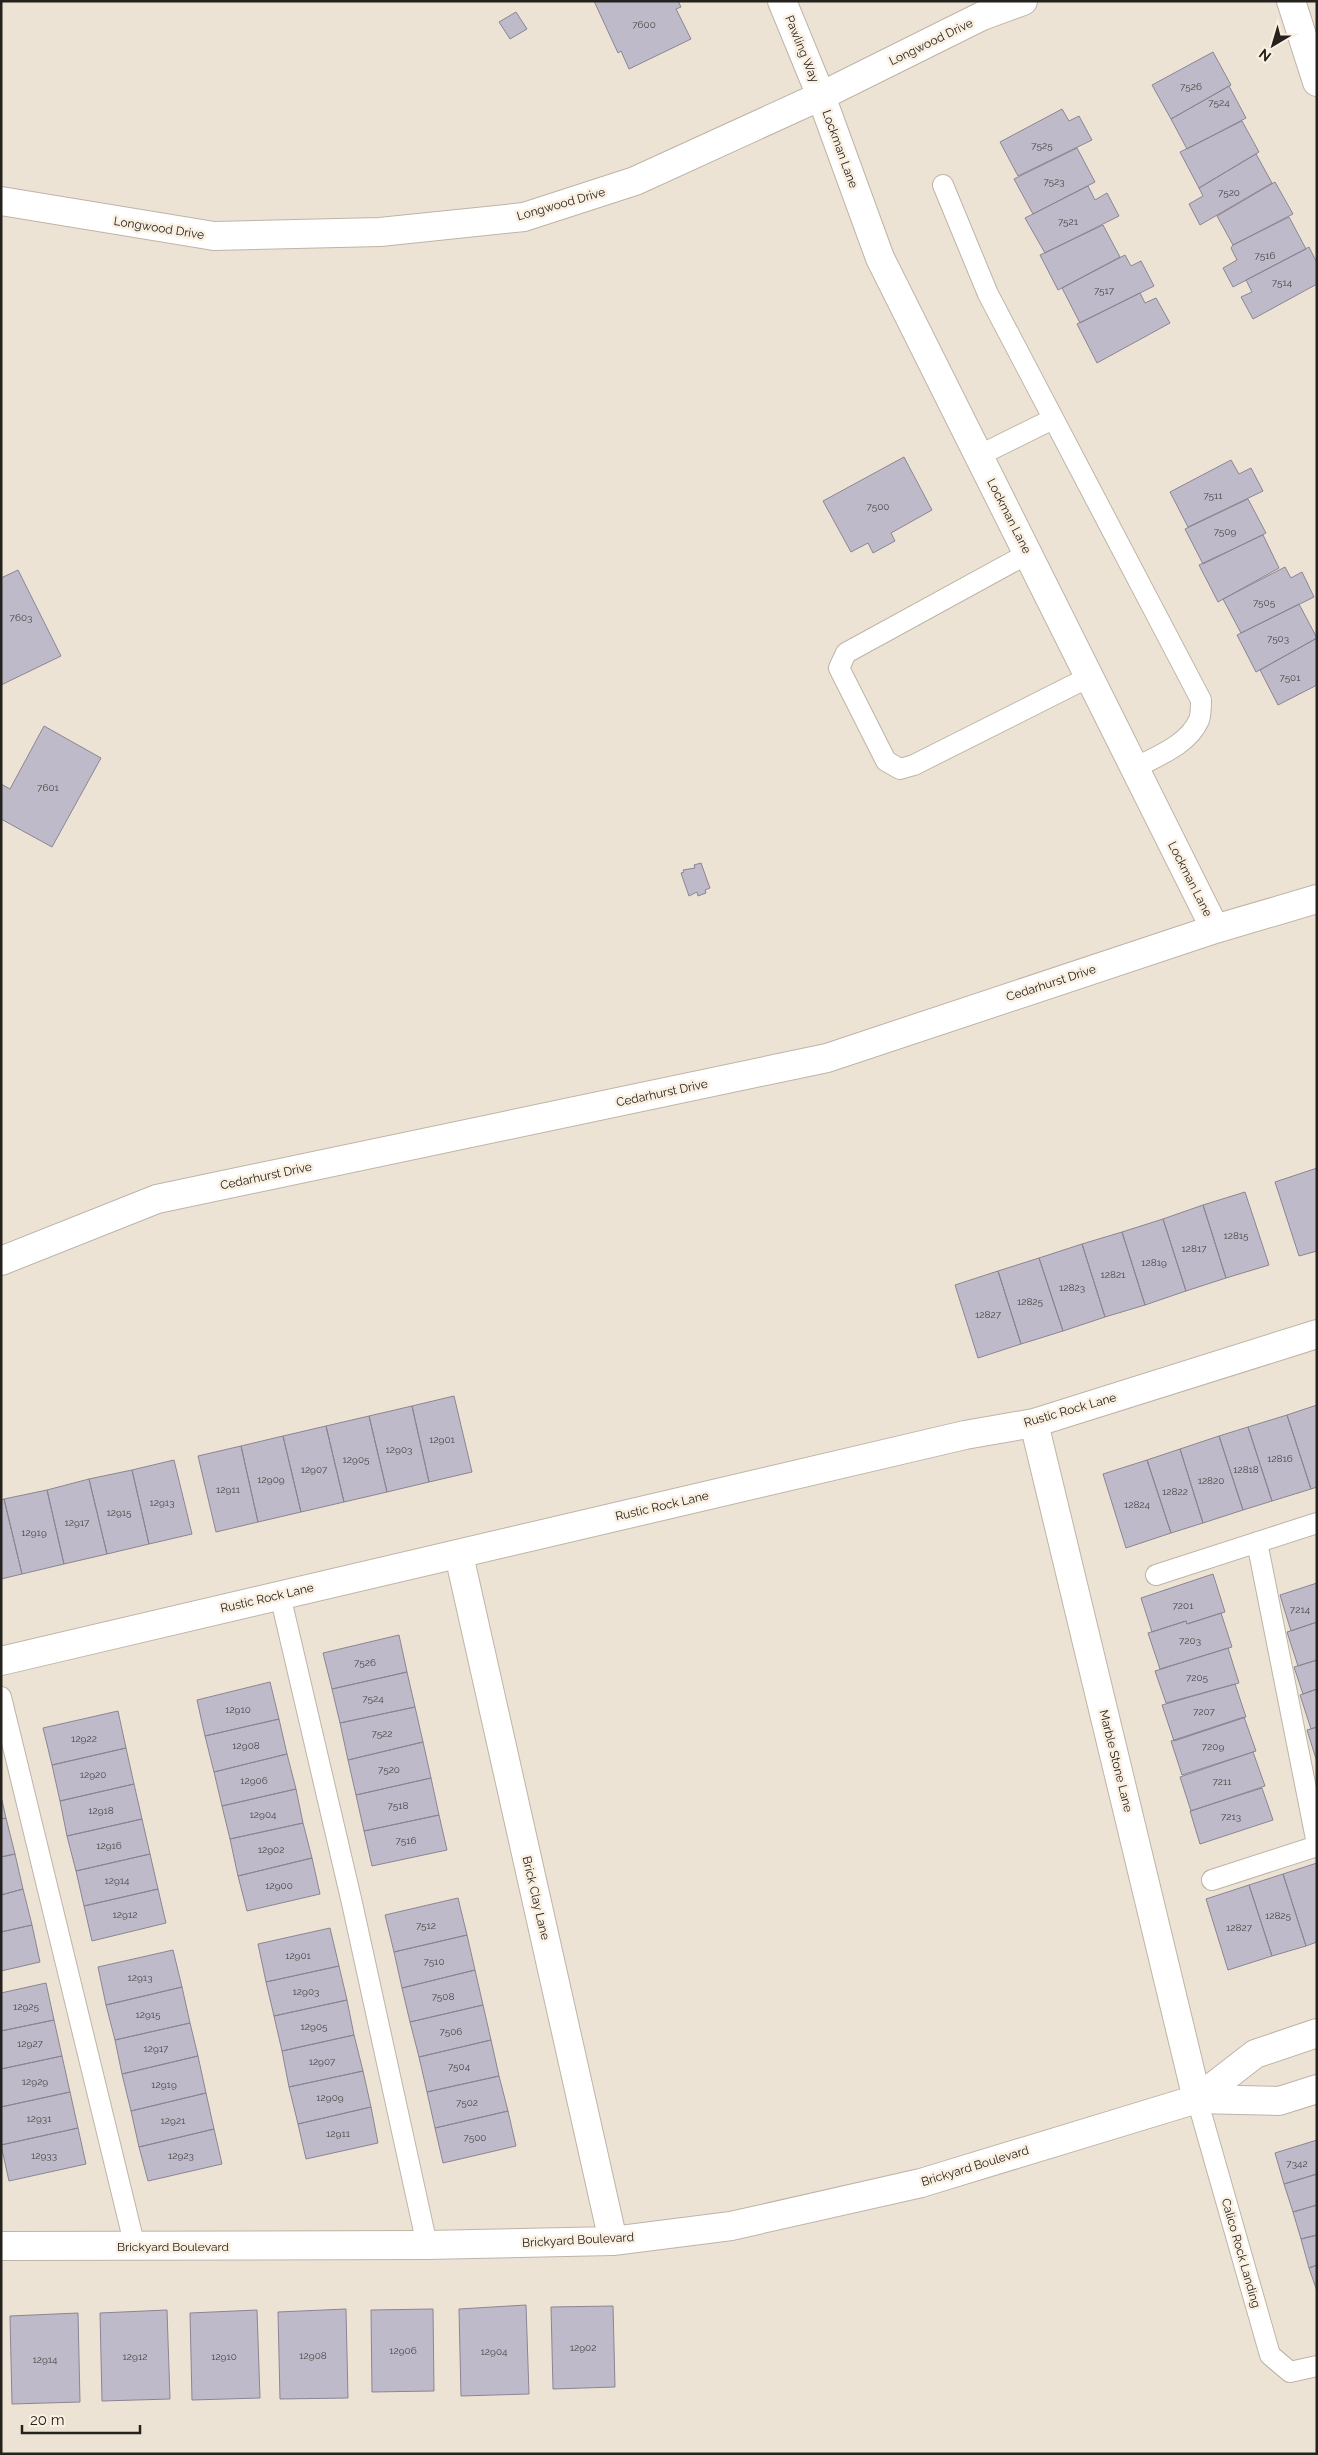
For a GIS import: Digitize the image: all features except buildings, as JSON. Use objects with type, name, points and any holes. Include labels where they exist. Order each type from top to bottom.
[{"type":"street","name":"Pawling Way","points":[[782,1],[821,96]]},
{"type":"street","name":"Longwood Drive","points":[[1,201],[214,236],[380,232],[524,217],[635,181],[821,96],[982,16],[1022,1]]},
{"type":"street","points":[[1291,1],[1317,82]]},
{"type":"street","name":"Lockman Lane","points":[[821,96],[880,258],[1215,928]]},
{"type":"street","name":"Cedarhurst Drive","points":[[1,1261],[157,1199],[827,1058],[1215,928],[1317,899]]},
{"type":"street","name":"Rustic Rock Lane","points":[[1,1661],[956,1437],[1034,1423],[1317,1334]]},
{"type":"street","name":"Marble Stone Lane","points":[[1034,1423],[1197,2099]]},
{"type":"street","name":"Brick Clay Lane","points":[[459,1555],[613,2241]]},
{"type":"street","name":"Brickyard Boulevard","points":[[1197,2099],[1255,2054],[1317,2033]]},
{"type":"street","name":"Brickyard Boulevard","points":[[1,2246],[426,2245],[613,2241],[731,2226],[922,2183],[1197,2099],[1279,2101],[1317,2089]]},
{"type":"lane","points":[[943,185],[988,294],[1201,700],[1199,720],[1188,735],[1174,748],[1135,768]]},
{"type":"lane","points":[[978,456],[1053,419]]},
{"type":"lane","points":[[1027,554],[846,653],[839,668],[886,761],[900,769],[914,765],[1089,677]]},
{"type":"lane","points":[[1156,1575],[1317,1523]]},
{"type":"lane","points":[[1212,1880],[1317,1845],[1258,1542]]},
{"type":"lane","points":[[280,1595],[352,1903],[426,2245]]},
{"type":"lane","points":[[1,1697],[135,2247]]},
{"type":"lane","name":"Calico Rock Landing","points":[[1197,2099],[1270,2355],[1290,2372],[1317,2366]]}]
